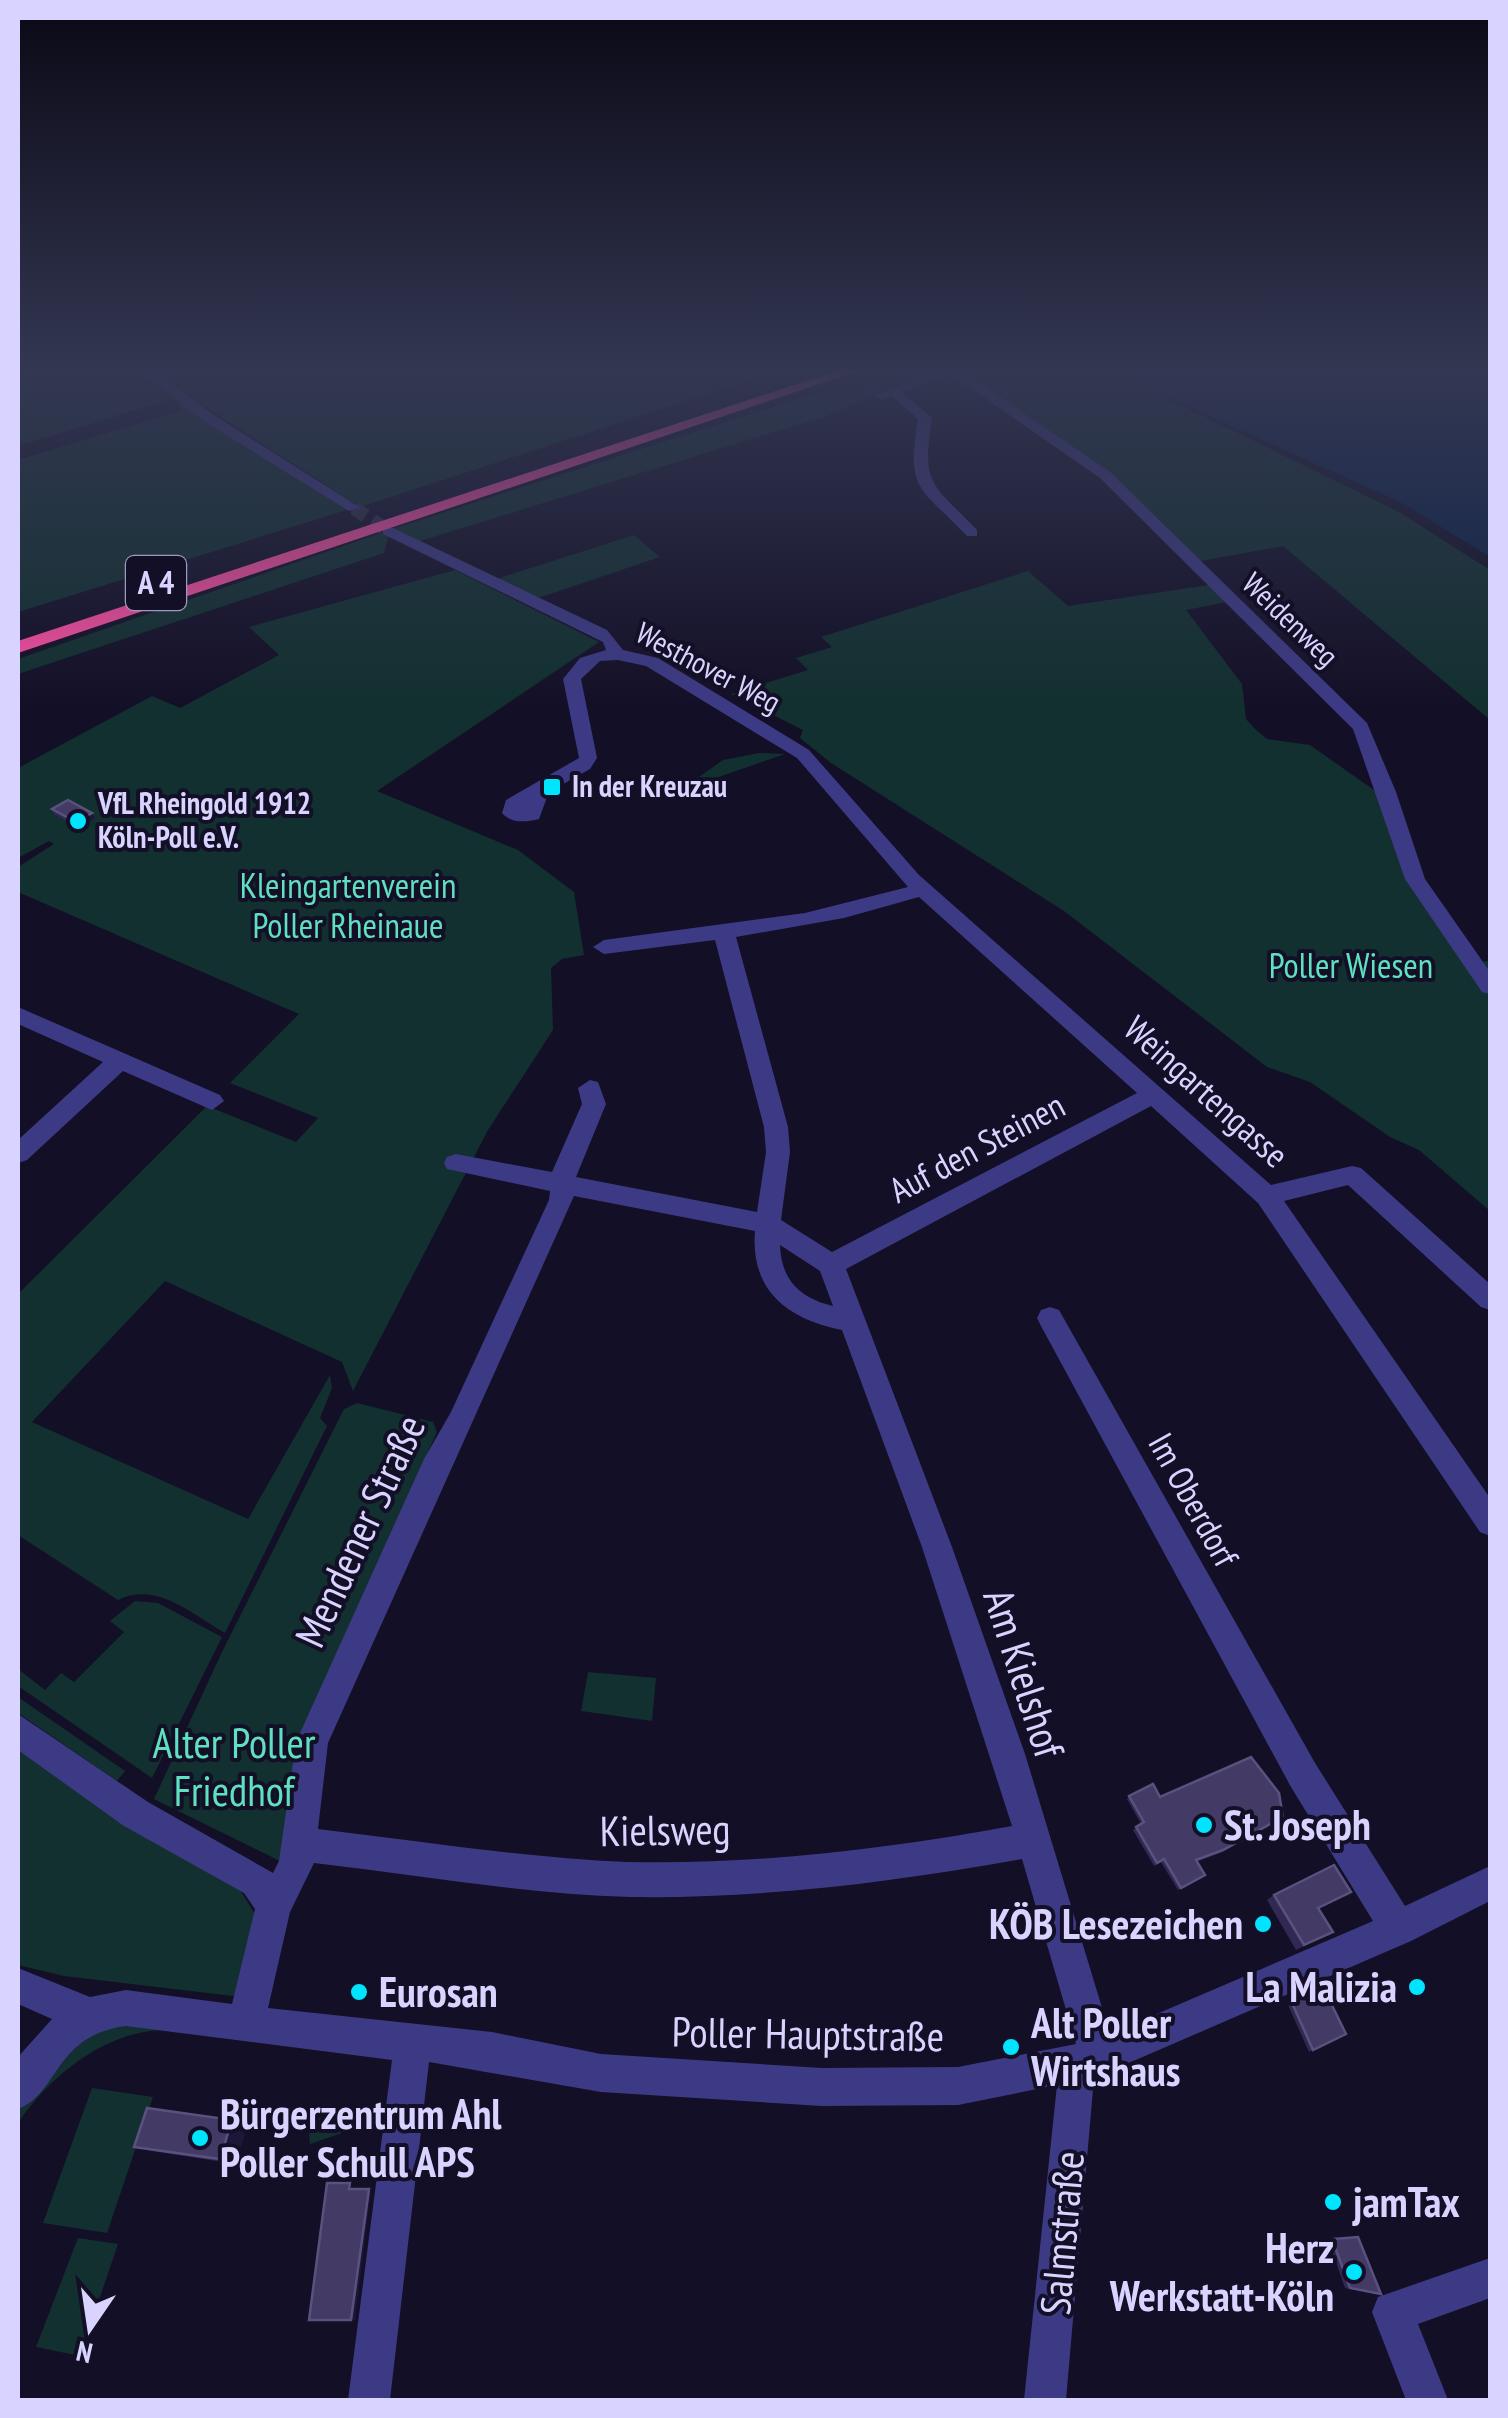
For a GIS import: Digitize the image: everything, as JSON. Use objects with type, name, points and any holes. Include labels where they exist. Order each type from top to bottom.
[{"type":"highway","name":"A 4","points":[[18,630],[467,483]]},
{"type":"highway","name":"A 4","points":[[18,647],[513,483]]},
{"type":"street","points":[[313,483],[354,508]]},
{"type":"street","name":"Weidenweg","points":[[924,483],[960,527]]},
{"type":"street","name":"Weidenweg","points":[[1113,483],[1360,728],[1388,792],[1415,878],[1490,987]]},
{"type":"street","name":"Westhover Weg","points":[[388,531],[601,634],[610,640],[616,654],[652,662],[781,739],[814,766]]},
{"type":"street","points":[[540,790],[584,765],[588,758],[574,673],[591,659],[616,654]]},
{"type":"street","name":"Weingartengasse","points":[[814,766],[922,889],[1267,1196],[1490,1522]]},
{"type":"street","points":[[604,947],[842,914],[922,889]]},
{"type":"street","points":[[724,933],[777,1133],[778,1176],[768,1224],[770,1271],[780,1289],[819,1314],[853,1320]]},
{"type":"street","points":[[18,1015],[212,1101]]},
{"type":"street","points":[[18,1154],[118,1062]]},
{"type":"street","name":"Mendener Straße","points":[[245,2024],[269,1939],[273,1909],[292,1874],[300,1844],[301,1807],[312,1742],[434,1468],[462,1420],[561,1200],[594,1104],[590,1088]]},
{"type":"street","name":"Auf den Steinen","points":[[831,1264],[1155,1094]]},
{"type":"street","points":[[456,1163],[768,1224],[831,1264]]},
{"type":"street","points":[[1267,1196],[1352,1175],[1490,1299]]},
{"type":"street","name":"Am Kielshof","points":[[831,1264],[944,1566],[1008,1754],[1087,2062]]},
{"type":"street","name":"Im Oberdorf","points":[[1050,1318],[1272,1719],[1398,1928]]},
{"type":"street","points":[[18,1730],[136,1814],[256,1880],[273,1909]]},
{"type":"street","name":"Kielsweg","points":[[300,1844],[573,1876],[650,1877],[860,1869],[1032,1840]]},
{"type":"street","name":"Poller Hauptstraße","points":[[88,2015],[126,2008],[381,2042],[412,2041],[492,2050],[602,2073],[822,2086],[958,2086],[1087,2062],[1398,1928],[1490,1883]]},
{"type":"street","points":[[18,1986],[88,2015],[50,2045],[18,2090]]},
{"type":"street","points":[[369,2400],[412,2041]]},
{"type":"street","name":"Salmstraße","points":[[1046,2400],[1087,2062]]},
{"type":"street","points":[[1427,2400],[1394,2312],[1490,2278]]},
{"type":"green space","points":[[18,483],[309,483],[350,509],[18,612]]},
{"type":"green space","points":[[323,483],[434,483],[360,507]]},
{"type":"green space","points":[[536,483],[609,483],[417,542],[392,529]]},
{"type":"green space","points":[[1109,483],[1339,483],[1399,512],[1490,570],[1490,720],[1283,546],[1195,562]]},
{"type":"green space","points":[[384,532],[389,534],[384,553],[18,674],[18,659]]},
{"type":"green space","points":[[634,535],[660,557],[532,600],[493,580]]},
{"type":"green space","name":"Kleingartenverein Poller Rheinaue","points":[[455,570],[599,642],[377,791],[518,850],[574,892],[584,955],[562,959],[551,968],[553,1030],[488,1130],[353,1391],[342,1362],[165,1281],[32,1422],[248,1519],[330,1375],[332,1388],[320,1418],[327,1426],[225,1633],[160,1597],[132,1595],[118,1600],[18,1535],[18,1294],[207,1106],[296,1142],[318,1118],[230,1083],[299,1014],[18,892],[18,867],[54,844],[49,841],[18,858],[18,768],[152,696],[180,708],[279,655],[249,627]]},
{"type":"green space","name":"Poller Wiesen","points":[[1028,571],[1068,606],[1209,585],[1227,602],[1186,610],[1242,684],[1246,719],[1267,739],[1310,745],[1381,795],[1408,875],[1479,963],[1490,960],[1490,1211],[1419,1150],[1390,1137],[1310,1082],[1267,1067],[1064,911],[831,763],[800,738],[803,730],[731,694],[808,670],[796,658],[832,647],[821,637]]},
{"type":"green space","points":[[759,753],[785,754],[704,782],[706,785],[698,788],[689,784],[723,760]]},
{"type":"green space","name":"Alter Poller Friedhof","points":[[357,1403],[433,1422],[437,1432],[304,1729],[286,1864],[154,1799],[222,1652],[344,1409]]},
{"type":"green space","points":[[135,1601],[158,1603],[222,1637],[152,1778],[18,1686],[18,1669],[45,1690],[61,1673],[74,1682],[124,1632],[110,1621]]},
{"type":"green space","points":[[588,1672],[656,1678],[652,1721],[581,1711]]},
{"type":"green space","points":[[18,1697],[125,1771],[117,1781],[18,1713]]},
{"type":"green space","points":[[18,1744],[239,1888],[256,1916],[238,1991],[233,1996],[64,1976],[18,1965]]},
{"type":"green space","points":[[98,2022],[168,2030],[124,2037],[82,2058],[46,2088],[18,2123],[20,2108],[35,2080]]},
{"type":"green space","points":[[92,2088],[153,2097],[107,2233],[43,2223]]},
{"type":"green space","points":[[360,2105],[362,2126],[310,2144],[308,2122]]},
{"type":"green space","points":[[78,2238],[118,2244],[80,2356],[36,2347]]},
{"type":"water","points":[[1357,483],[1490,483],[1490,557],[1402,503]]},
{"type":"building","points":[[68,800],[92,813],[76,822],[52,809]]},
{"type":"building","name":"St. Joseph","points":[[1251,1757],[1279,1793],[1283,1817],[1196,1860],[1205,1875],[1181,1888],[1164,1859],[1157,1863],[1136,1827],[1144,1822],[1129,1796],[1153,1784],[1160,1797]]},
{"type":"building","name":"St. Joseph","points":[[1334,1865],[1351,1892],[1318,1908],[1333,1932],[1304,1945],[1274,1895]]},
{"type":"building","points":[[1325,1991],[1346,2034],[1313,2050],[1292,2003]]},
{"type":"building","name":"Bürgerzentrum Ahl Poller Schull APS","points":[[147,2108],[232,2120],[220,2159],[134,2147]]},
{"type":"building","points":[[327,2183],[350,2183],[349,2189],[369,2189],[351,2320],[309,2320]]},
{"type":"building","name":"Herz Werkstatt-Köln","points":[[1358,2237],[1381,2294],[1350,2288],[1332,2239]]},
{"type":"tunnel","points":[[354,508],[388,531]]},
{"type":"place","name":"In der Kreuzau","points":[[552,787]]},
{"type":"place","name":"VfL Rheingold 1912 Köln-Poll e.V.","points":[[78,821]]},
{"type":"place","name":"St. Joseph","points":[[1204,1825]]},
{"type":"place","name":"KÖB Lesezeichen","points":[[1263,1924]]},
{"type":"place","name":"La Malizia","points":[[1417,1987]]},
{"type":"place","name":"Eurosan","points":[[359,1992]]},
{"type":"place","name":"Alt Poller Wirtshaus","points":[[1011,2047]]},
{"type":"place","name":"Bürgerzentrum Ahl Poller Schull APS","points":[[200,2138]]},
{"type":"place","name":"jamTax","points":[[1333,2202]]},
{"type":"place","name":"Herz Werkstatt-Köln","points":[[1354,2272]]}]
